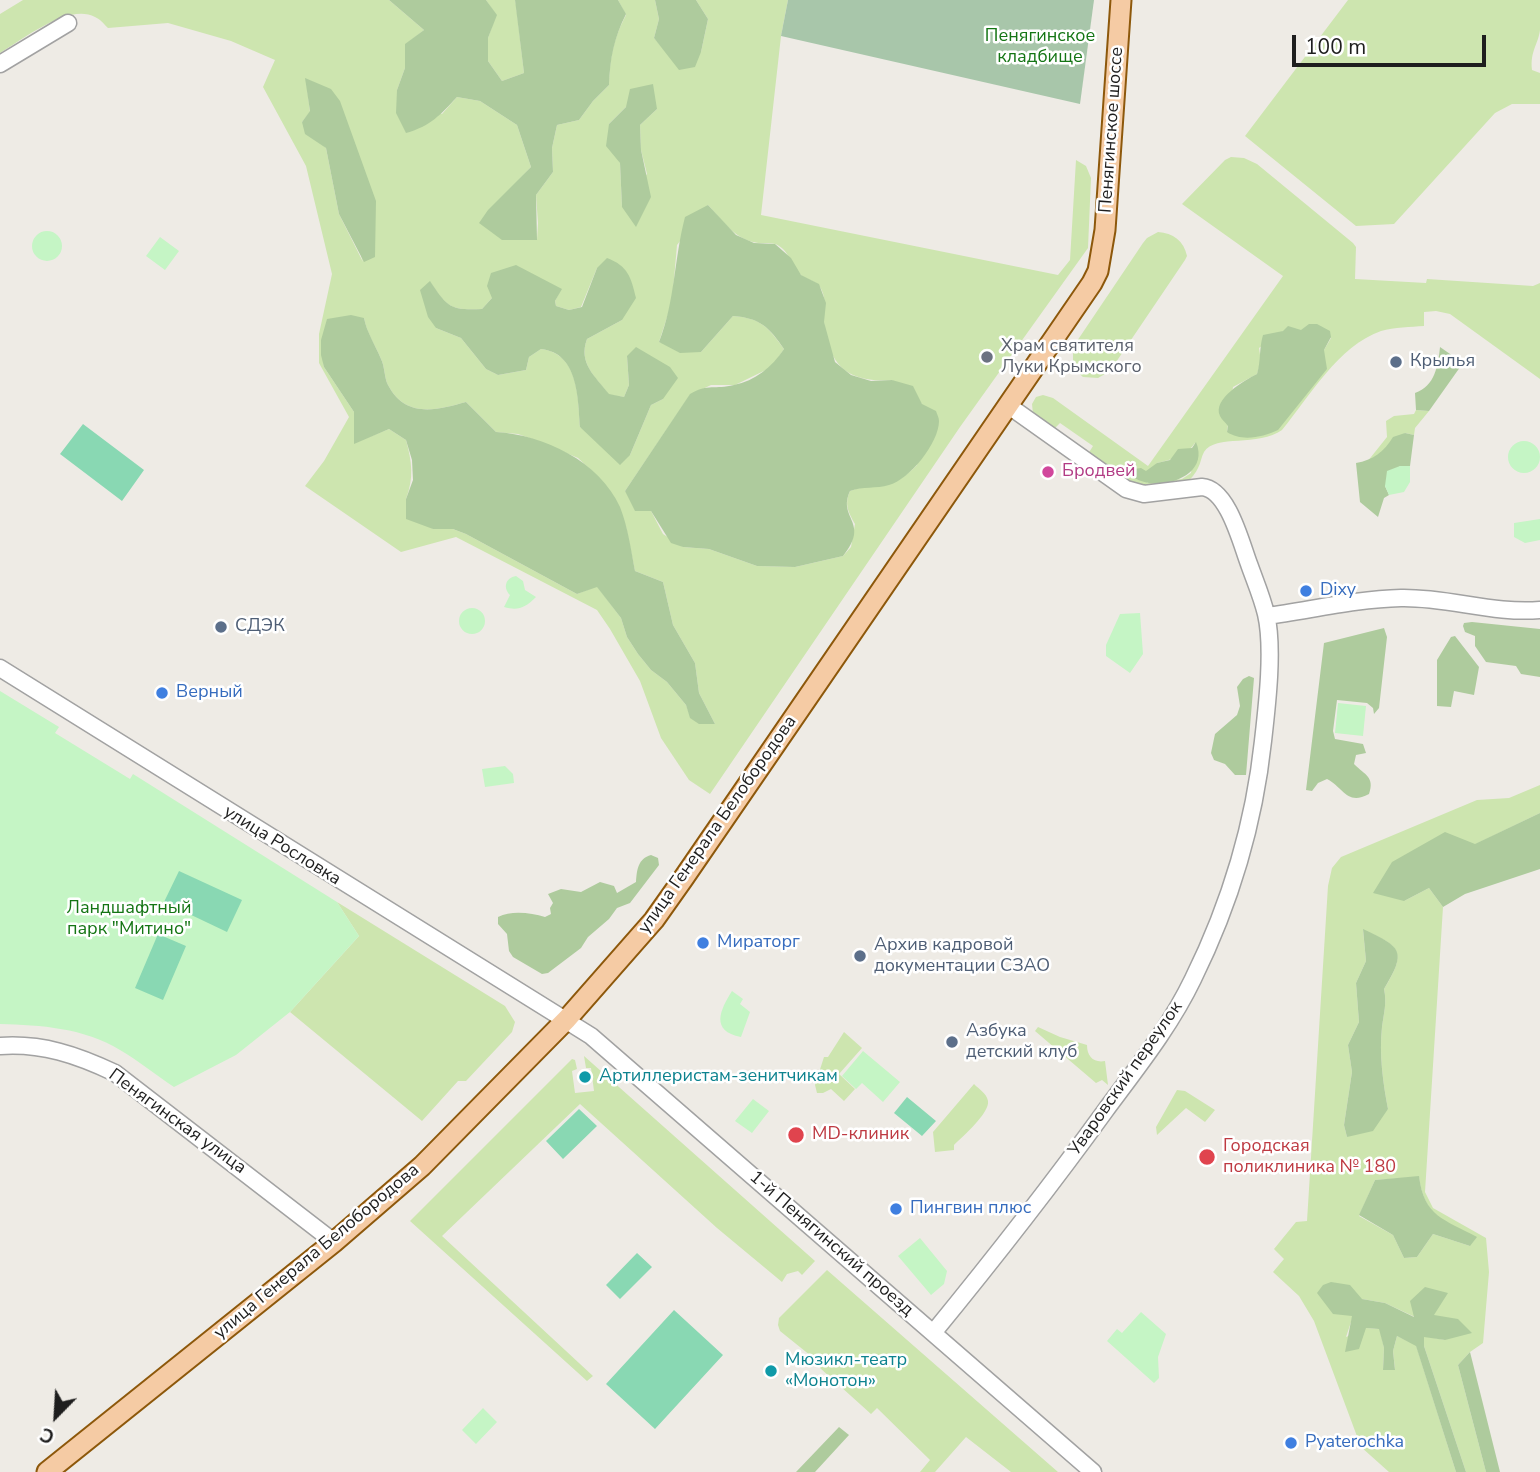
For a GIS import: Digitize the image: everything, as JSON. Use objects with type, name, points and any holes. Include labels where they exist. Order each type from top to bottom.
[{"type":"main road","name":"Пенягинское шоссе","points":[[1100,260],[1105,230],[1121,0]]},
{"type":"main road","name":"улица Генерала Белобородова","points":[[47,1472],[334,1242],[422,1166],[567,1019],[654,920],[1093,283],[1100,260]]},
{"type":"street","points":[[0,64],[68,23]]},
{"type":"street","name":"Уваровский переулок","points":[[933,1333],[1065,1166],[1137,1068],[1193,980],[1234,882],[1252,811],[1267,709],[1267,616],[1224,501],[1217,492],[1202,487],[1144,494],[1126,489],[1009,406]]},
{"type":"street","points":[[1267,616],[1400,598],[1432,599],[1517,612],[1540,610]]},
{"type":"street","name":"улица Рословка","points":[[0,668],[359,893],[567,1019]]},
{"type":"street","name":"1-й Пенягинский проезд","points":[[567,1019],[608,1050],[1093,1472]]},
{"type":"street","name":"Пенягинская улица","points":[[0,1046],[30,1046],[57,1050],[115,1073],[334,1242]]},
{"type":"green space","points":[[23,0],[389,0],[424,30],[405,45],[405,68],[397,90],[442,114],[457,97],[480,101],[517,125],[531,167],[515,184],[537,240],[536,195],[553,172],[552,148],[557,125],[579,120],[609,85],[613,49],[626,15],[618,0],[655,0],[659,19],[654,38],[671,57],[701,52],[708,19],[696,0],[788,0],[781,36],[761,215],[1058,275],[1070,260],[1076,160],[1086,166],[1091,178],[1088,248],[960,427],[710,794],[689,780],[661,738],[640,681],[597,610],[456,537],[401,552],[305,486],[324,461],[349,417],[319,363],[319,334],[332,274],[306,166],[263,87],[275,60],[231,41],[168,23],[108,28],[97,18],[84,14],[46,24],[0,53],[0,14]],"holes":[[[306,79],[363,262],[339,214],[326,148],[302,122],[310,112]],[[626,107],[657,109],[640,125],[641,150],[647,174],[622,207],[620,163],[609,124]],[[708,205],[728,227],[746,240],[780,246],[802,276],[818,285],[824,297],[824,323],[831,351],[844,369],[864,379],[892,380],[922,404],[917,465],[899,480],[850,491],[848,508],[855,524],[851,547],[843,556],[795,567],[757,566],[709,549],[683,547],[663,534],[651,511],[625,491],[690,395],[711,385],[735,385],[772,367],[784,349],[763,325],[751,319],[733,316],[701,352],[659,342],[672,302],[677,245]],[[597,268],[622,320],[587,339],[585,355],[589,369],[609,395],[624,397],[629,385],[627,356],[663,399],[651,405],[630,455],[580,427],[574,378],[563,359],[554,353],[541,349],[529,357],[526,370],[498,375],[486,369],[461,338],[436,328],[430,282],[441,297],[456,308],[482,309],[492,298],[561,289],[555,301],[556,306],[569,310],[581,307]],[[364,318],[382,362],[388,385],[404,403],[433,409],[466,402],[496,432],[518,434],[578,458],[594,473],[626,527],[635,571],[663,582],[673,625],[695,663],[699,693],[715,724],[691,718],[686,705],[667,682],[651,670],[638,654],[627,637],[621,618],[597,586],[577,594],[466,534],[453,529],[433,529],[406,499],[411,470],[406,440],[389,429],[354,443],[354,412],[324,367],[321,340]]]},
{"type":"green space","points":[[389,0],[486,0],[497,15],[488,38],[488,61],[502,81],[524,73],[515,0],[618,0],[626,14],[613,48],[609,85],[579,120],[557,125],[552,148],[553,172],[536,195],[537,240],[502,240],[479,223],[488,210],[531,167],[517,125],[480,101],[457,97],[429,123],[406,133],[396,113],[397,90],[405,68],[405,44],[424,30]]},
{"type":"green space","points":[[486,0],[515,0],[516,5],[524,73],[502,81],[488,61],[488,38],[496,15]]},
{"type":"green space","points":[[655,0],[696,0],[708,19],[695,67],[679,70],[654,38],[659,19]]},
{"type":"green space","name":"Пенягинское кладбище","points":[[788,0],[1094,0],[1080,104],[781,36]]},
{"type":"green space","points":[[1348,0],[1540,0],[1540,30],[1533,53],[1532,70],[1540,73],[1540,104],[1512,104],[1495,113],[1394,224],[1356,226],[1245,136]]},
{"type":"green space","points":[[305,78],[331,89],[340,101],[376,201],[375,257],[364,262],[339,214],[326,148],[305,134],[302,122],[310,111]]},
{"type":"green space","points":[[653,84],[657,109],[640,125],[641,150],[651,197],[636,227],[622,207],[620,163],[606,146],[609,124],[626,107],[630,89]]},
{"type":"green space","points":[[1231,157],[1244,158],[1257,164],[1353,243],[1356,247],[1355,279],[1426,283],[1427,279],[1533,286],[1540,283],[1540,379],[1450,314],[1424,312],[1424,326],[1381,331],[1351,348],[1326,373],[1282,430],[1262,438],[1218,443],[1210,447],[1204,452],[1197,470],[1188,482],[1153,487],[1131,484],[1088,454],[1093,446],[1060,423],[1054,429],[1033,414],[1032,404],[1036,397],[1043,395],[1053,398],[1148,466],[1283,276],[1182,204]],"holes":[[[1301,330],[1331,338],[1324,350],[1227,432],[1233,387],[1257,374],[1261,361],[1259,348],[1283,331]],[[1195,443],[1191,473],[1182,479],[1147,483],[1157,463],[1183,454]]]},
{"type":"green space","points":[[708,205],[736,235],[754,243],[775,244],[791,258],[801,275],[819,284],[826,303],[824,322],[835,362],[851,375],[871,381],[892,380],[913,386],[922,404],[936,411],[938,430],[928,450],[914,468],[889,485],[850,491],[847,508],[854,535],[843,556],[795,567],[757,566],[709,549],[683,547],[671,543],[651,511],[635,511],[625,491],[690,394],[702,389],[742,383],[756,377],[774,362],[784,349],[763,325],[733,316],[701,352],[680,353],[659,342],[668,312],[685,217]]},
{"type":"green space","points":[[47,231],[57,236],[62,246],[57,256],[47,261],[37,256],[32,246],[37,236]]},
{"type":"green space","points":[[1158,232],[1173,236],[1180,242],[1186,251],[1185,260],[1110,371],[1098,378],[1083,377],[1073,368],[1073,347],[1143,243]]},
{"type":"green space","points":[[160,237],[179,251],[165,270],[146,256]]},
{"type":"green space","points":[[607,258],[628,273],[636,298],[622,320],[587,339],[585,355],[589,369],[609,394],[624,397],[629,385],[627,356],[636,347],[670,367],[678,378],[663,399],[651,405],[630,455],[620,465],[580,427],[574,378],[562,359],[553,352],[541,349],[529,357],[526,370],[498,375],[486,369],[461,338],[436,328],[428,317],[420,290],[430,281],[451,306],[482,309],[492,298],[487,286],[491,273],[516,265],[562,289],[555,301],[556,306],[569,310],[582,307],[597,268]]},
{"type":"green space","points":[[351,315],[364,318],[382,362],[388,385],[404,403],[433,409],[466,402],[496,432],[514,434],[551,445],[568,453],[599,476],[620,507],[635,571],[663,582],[673,625],[695,663],[699,693],[715,724],[699,724],[690,718],[686,705],[638,654],[627,637],[621,618],[597,587],[577,594],[466,534],[453,529],[433,529],[406,519],[406,499],[413,480],[412,460],[406,440],[389,429],[354,444],[354,412],[324,367],[321,340],[327,319]]},
{"type":"green space","points":[[1309,324],[1317,324],[1330,331],[1331,337],[1324,350],[1327,369],[1278,430],[1252,437],[1239,437],[1227,432],[1228,426],[1220,416],[1221,403],[1231,391],[1257,374],[1263,335],[1283,331],[1288,326],[1301,330]]},
{"type":"green space","points":[[1440,347],[1463,363],[1429,411],[1416,410],[1415,393],[1427,386],[1431,380]]},
{"type":"green space","points":[[1416,410],[1429,411],[1415,428],[1414,435],[1405,433],[1367,462],[1387,437],[1386,421],[1394,416],[1414,414]]},
{"type":"green space","points":[[83,424],[144,470],[122,501],[60,454]]},
{"type":"green space","points":[[1405,433],[1414,435],[1410,466],[1400,466],[1385,486],[1389,495],[1384,498],[1378,517],[1360,502],[1356,463],[1373,457],[1386,447],[1393,437]]},
{"type":"green space","points":[[1524,441],[1535,446],[1540,457],[1535,468],[1524,473],[1513,468],[1508,457],[1513,446]]},
{"type":"green space","points":[[1196,442],[1199,455],[1195,466],[1177,480],[1151,483],[1140,481],[1131,475],[1134,469],[1141,468],[1146,471],[1157,463],[1170,460],[1178,449],[1192,448]]},
{"type":"green space","points":[[1400,466],[1410,466],[1410,482],[1404,492],[1389,495],[1385,486],[1387,471]]},
{"type":"green space","points":[[1540,519],[1540,540],[1525,543],[1514,537],[1514,523]]},
{"type":"green space","points":[[516,576],[523,581],[525,590],[536,597],[521,608],[504,607],[510,595],[506,584]]},
{"type":"green space","points":[[472,608],[482,611],[485,621],[482,631],[472,634],[462,631],[459,621],[462,611]]},
{"type":"green space","points":[[1140,613],[1143,654],[1130,673],[1106,656],[1106,645],[1120,614]]},
{"type":"green space","points":[[1464,623],[1540,629],[1540,677],[1521,674],[1516,666],[1486,662],[1475,646],[1475,636],[1465,632]]},
{"type":"green space","points":[[1384,628],[1387,637],[1379,708],[1374,714],[1373,708],[1367,703],[1337,700],[1333,731],[1335,739],[1363,744],[1366,753],[1356,755],[1354,764],[1370,780],[1369,794],[1351,797],[1327,779],[1318,783],[1312,791],[1306,790],[1324,643]]},
{"type":"green space","points":[[1455,636],[1479,667],[1474,695],[1454,691],[1451,707],[1437,706],[1437,660],[1451,637]]},
{"type":"green space","points":[[1249,676],[1254,678],[1246,775],[1235,775],[1225,764],[1214,760],[1211,753],[1215,734],[1237,715],[1240,706],[1237,687]]},
{"type":"green space","name":"Ландшафтный парк \"Митино\"","points":[[0,691],[59,727],[55,733],[130,779],[133,774],[337,902],[359,936],[290,1012],[236,1055],[174,1087],[127,1054],[92,1037],[46,1027],[0,1024]]},
{"type":"green space","points":[[1338,703],[1366,706],[1363,736],[1335,733]]},
{"type":"green space","points":[[505,766],[513,774],[514,783],[485,787],[482,769]]},
{"type":"green space","points":[[1540,785],[1540,813],[1474,845],[1404,901],[1429,888],[1443,907],[1425,1192],[1433,1208],[1486,1238],[1489,1272],[1483,1343],[1458,1365],[1486,1472],[1466,1472],[1424,1346],[1424,1336],[1445,1340],[1433,1315],[1447,1293],[1415,1317],[1385,1303],[1362,1299],[1346,1337],[1366,1328],[1380,1329],[1384,1348],[1383,1370],[1395,1369],[1393,1351],[1397,1336],[1416,1345],[1456,1472],[1389,1472],[1361,1447],[1314,1321],[1299,1296],[1273,1272],[1284,1259],[1274,1249],[1296,1222],[1307,1221],[1328,886],[1332,868],[1341,857],[1477,800],[1509,798]],"holes":[[[1363,930],[1386,941],[1396,952],[1397,958],[1396,966],[1384,989],[1381,1037],[1388,1109],[1347,1137],[1344,1125],[1352,1072],[1348,1045],[1359,1022],[1356,983],[1366,961]],[[1419,1177],[1430,1209],[1443,1224],[1470,1246],[1433,1234],[1417,1257],[1404,1258],[1393,1235],[1359,1216],[1375,1180]]]},
{"type":"green space","points":[[1540,813],[1540,869],[1465,894],[1443,907],[1429,888],[1404,901],[1373,893],[1392,862],[1445,832],[1475,844]]},
{"type":"green space","points":[[651,855],[658,858],[659,865],[630,903],[617,908],[609,919],[588,937],[581,948],[548,973],[542,974],[513,957],[509,951],[507,934],[498,924],[498,917],[528,913],[545,917],[551,914],[553,903],[548,894],[561,889],[581,892],[600,882],[614,886],[617,893],[636,882],[641,862]]},
{"type":"green space","points":[[179,871],[242,900],[227,932],[164,902]]},
{"type":"green space","points":[[337,902],[505,1006],[515,1022],[512,1032],[466,1081],[458,1081],[422,1121],[290,1012],[359,936]]},
{"type":"green space","points":[[1363,929],[1393,946],[1398,958],[1384,989],[1381,1058],[1388,1109],[1373,1131],[1347,1137],[1344,1125],[1352,1072],[1348,1045],[1359,1022],[1356,983],[1366,961]]},
{"type":"green space","points":[[158,934],[186,946],[163,1000],[135,988]]},
{"type":"green space","points":[[732,991],[743,999],[740,1004],[750,1012],[741,1037],[731,1034],[721,1025],[721,1012]]},
{"type":"green space","points":[[1038,1027],[1087,1045],[1092,1058],[1105,1061],[1108,1085],[1102,1080],[1096,1083],[1035,1031]]},
{"type":"green space","points":[[844,1032],[862,1048],[839,1074],[855,1089],[844,1101],[831,1089],[817,1093],[815,1085],[824,1057],[828,1057]]},
{"type":"green space","points":[[863,1051],[900,1082],[883,1102],[862,1083],[856,1089],[842,1076]]},
{"type":"green space","points":[[584,1056],[815,1261],[802,1275],[798,1271],[787,1274],[782,1282],[717,1228],[580,1104],[442,1236],[593,1376],[587,1381],[410,1221],[572,1059],[575,1060],[577,1069],[572,1071],[575,1093],[594,1091],[591,1068],[586,1068]]},
{"type":"green space","points":[[974,1084],[987,1098],[985,1112],[954,1145],[954,1150],[935,1152],[933,1132]]},
{"type":"green space","points":[[1177,1090],[1185,1091],[1215,1110],[1205,1122],[1186,1108],[1157,1135],[1156,1127]]},
{"type":"green space","points":[[907,1097],[936,1121],[922,1136],[894,1113]]},
{"type":"green space","points":[[753,1099],[769,1111],[752,1133],[735,1121]]},
{"type":"green space","points":[[579,1109],[597,1126],[563,1159],[546,1141]]},
{"type":"green space","points":[[1419,1176],[1431,1209],[1445,1221],[1477,1237],[1470,1246],[1433,1234],[1417,1257],[1404,1258],[1393,1235],[1359,1215],[1375,1180]]},
{"type":"green space","points":[[920,1238],[947,1271],[944,1284],[931,1295],[898,1256]]},
{"type":"green space","points":[[637,1253],[652,1267],[620,1299],[606,1285]]},
{"type":"green space","points":[[827,1270],[1058,1472],[1011,1472],[966,1437],[935,1472],[920,1472],[930,1460],[877,1408],[871,1414],[820,1368],[821,1364],[780,1331],[779,1318]]},
{"type":"green space","points":[[1331,1282],[1350,1285],[1362,1299],[1385,1303],[1414,1317],[1410,1301],[1425,1287],[1448,1293],[1434,1315],[1458,1319],[1472,1333],[1445,1340],[1424,1337],[1424,1346],[1466,1472],[1456,1472],[1416,1346],[1397,1336],[1393,1351],[1395,1370],[1383,1370],[1384,1348],[1379,1329],[1366,1328],[1359,1349],[1345,1352],[1352,1316],[1333,1314],[1317,1293],[1323,1285]]},
{"type":"green space","points":[[674,1310],[723,1355],[655,1429],[606,1384]]},
{"type":"green space","points":[[1141,1312],[1166,1334],[1158,1357],[1159,1378],[1154,1383],[1107,1341],[1117,1329],[1122,1333]]},
{"type":"green space","points":[[1470,1352],[1500,1472],[1486,1472],[1458,1365]]},
{"type":"green space","points":[[483,1408],[497,1422],[476,1444],[462,1430]]},
{"type":"green space","points":[[839,1427],[849,1435],[815,1472],[796,1472]]},
{"type":"place","name":"Храм святителя Луки Крымского","points":[[987,357]]},
{"type":"place","name":"Крылья","points":[[1396,362]]},
{"type":"place","name":"Бродвей","points":[[1048,472]]},
{"type":"place","name":"Dixy","points":[[1306,591]]},
{"type":"place","name":"СДЭК","points":[[221,627]]},
{"type":"place","name":"Верный","points":[[162,693]]},
{"type":"place","name":"Мираторг","points":[[703,943]]},
{"type":"place","name":"Архив кадровой документации СЗАО","points":[[860,956]]},
{"type":"place","name":"Азбука детский клуб","points":[[952,1042]]},
{"type":"place","name":"Артиллеристам-зенитчикам","points":[[585,1077]]},
{"type":"place","name":"MD-клиник","points":[[796,1135]]},
{"type":"place","name":"Городская поликлиника № 180","points":[[1207,1157]]},
{"type":"place","name":"Пингвин плюс","points":[[896,1209]]},
{"type":"place","name":"Мюзикл-театр «Монотон»","points":[[771,1371]]},
{"type":"place","name":"Pyaterochka","points":[[1291,1443]]}]
